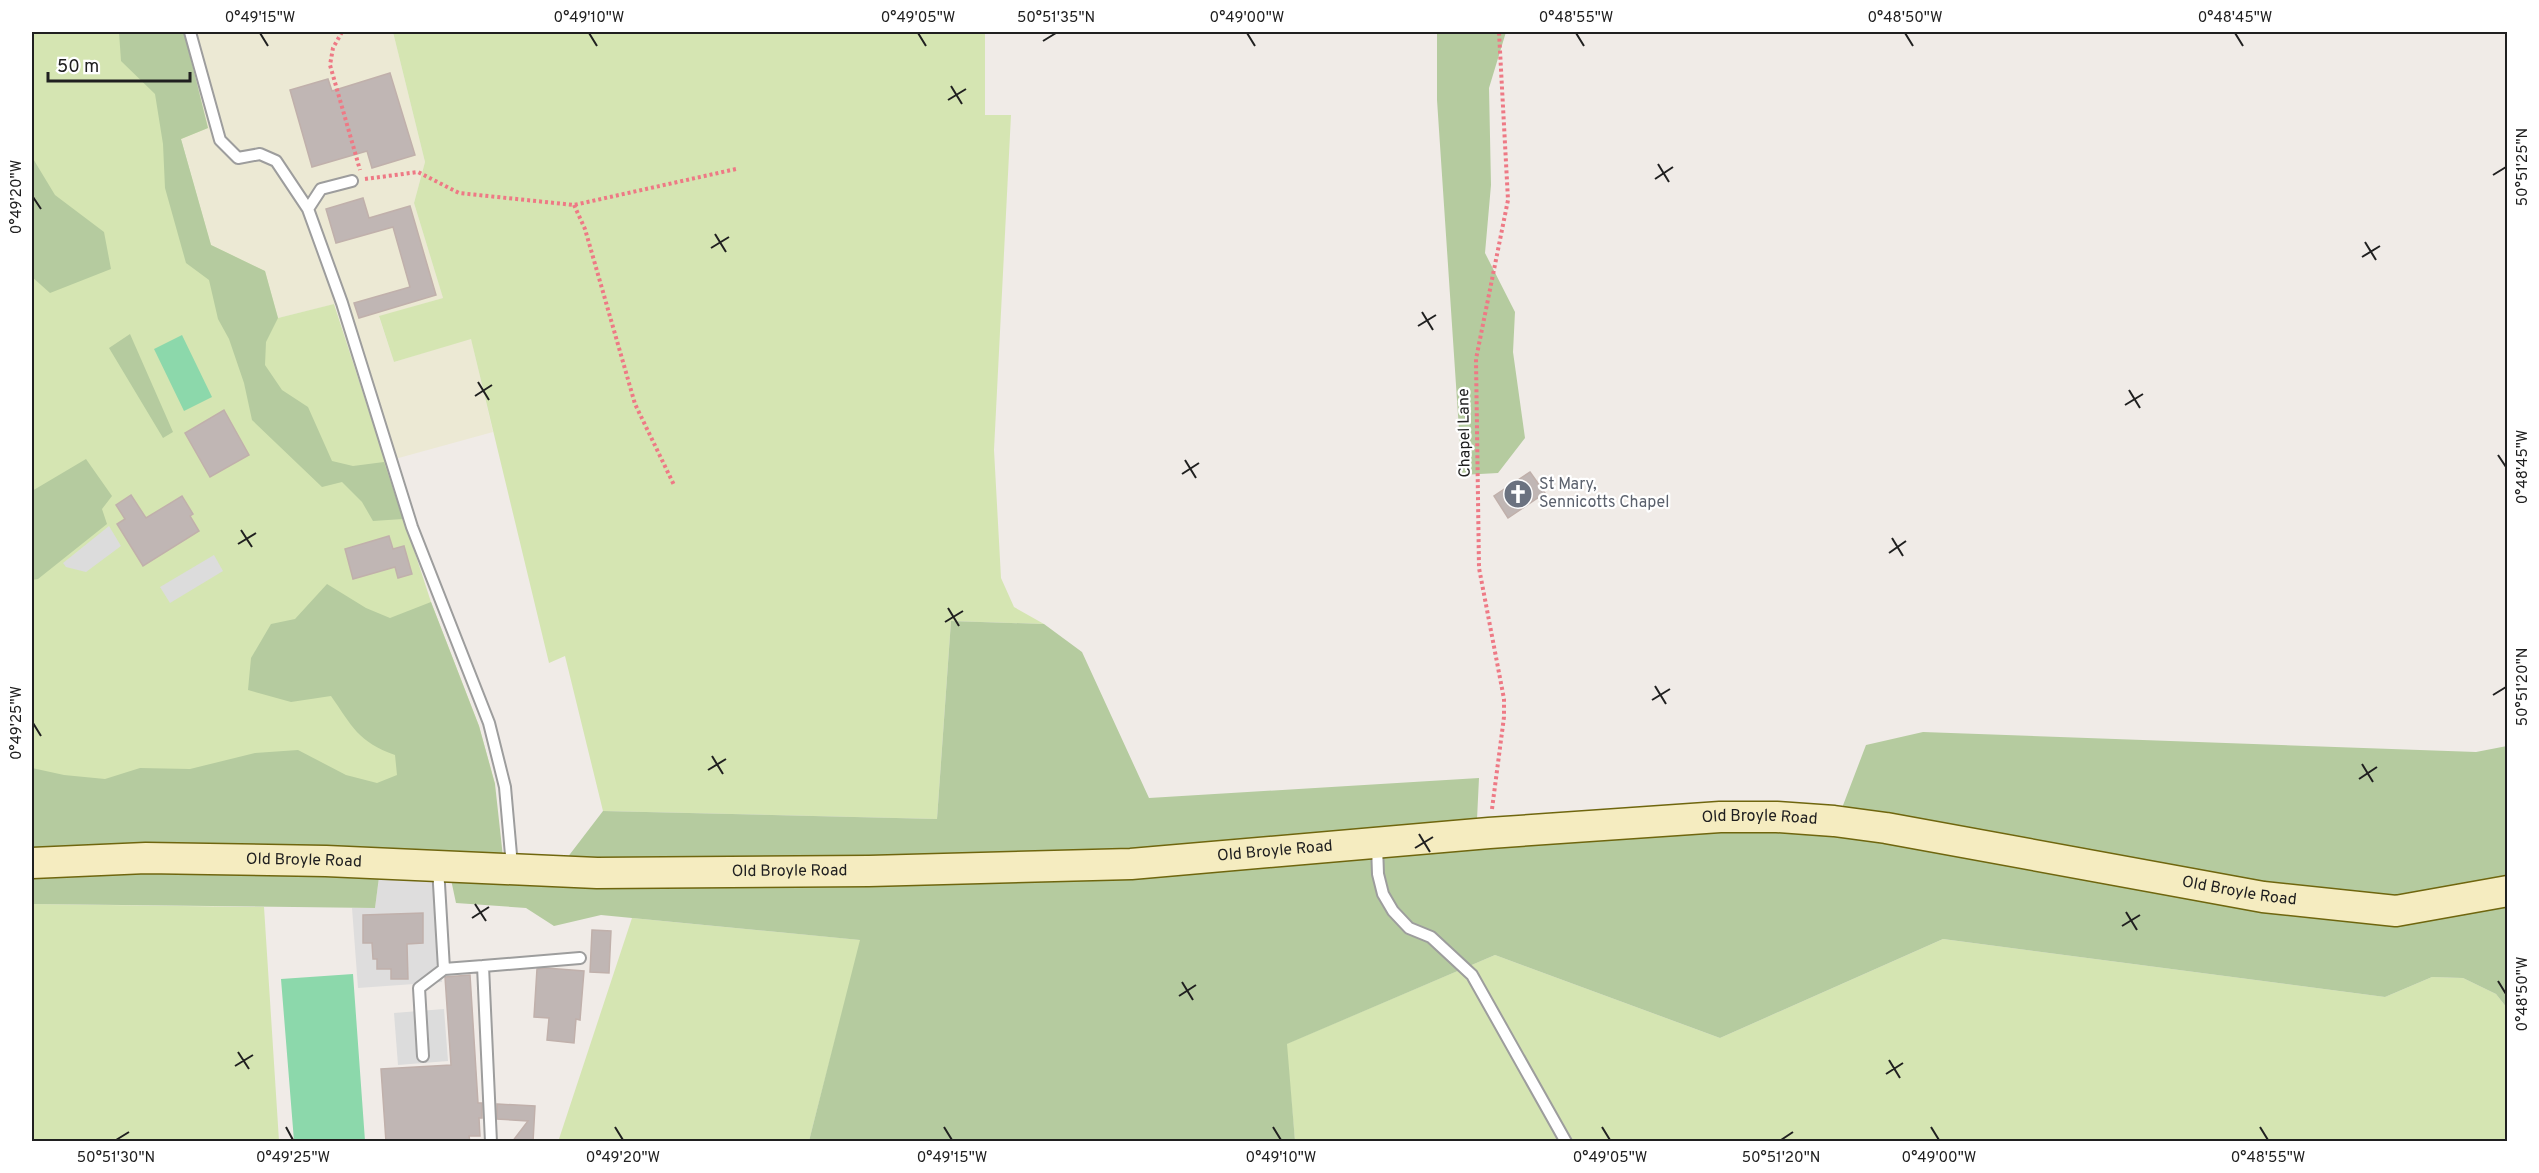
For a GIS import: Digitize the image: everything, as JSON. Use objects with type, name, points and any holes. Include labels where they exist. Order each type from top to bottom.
[{"type":"main road","name":"Old Broyle Road","points":[[32,863],[146,858],[597,873],[858,871],[1131,864],[1678,819],[1777,817],[1886,828],[2262,897],[2396,911],[2508,891]]},
{"type":"lane","points":[[190,32],[220,140],[238,158],[260,154],[276,161],[308,209],[342,303],[412,527],[489,723],[505,787],[513,869]]},
{"type":"lane","points":[[308,209],[321,189],[352,181]]},
{"type":"lane","points":[[1377,842],[1378,874],[1383,894],[1393,911],[1409,928],[1431,937],[1449,951],[1472,975],[1566,1142]]},
{"type":"lane","points":[[438,866],[444,969]]},
{"type":"lane","points":[[423,1056],[419,988],[444,969],[580,958]]},
{"type":"lane","points":[[483,966],[490,1142]]},
{"type":"path","points":[[342,32],[333,48],[330,65],[361,169],[352,181]]},
{"type":"path","name":"Chapel Lane","points":[[1489,833],[1504,717],[1504,699],[1479,568],[1476,359],[1508,200],[1499,32]]},
{"type":"path","points":[[352,181],[418,172],[459,193],[574,205],[736,169]]},
{"type":"path","points":[[574,205],[585,229],[635,404],[674,485]]},
{"type":"shaded area","points":[[184,32],[393,32],[425,162],[414,203],[443,298],[379,317],[394,362],[471,338],[493,432],[384,462],[335,304],[278,318],[265,271],[211,245],[181,138],[208,128]]},
{"type":"shaded area","points":[[109,526],[121,546],[86,572],[66,567],[63,563]]},
{"type":"shaded area","points":[[214,555],[223,571],[170,603],[160,587]]},
{"type":"shaded area","points":[[380,870],[436,871],[442,982],[358,988],[352,908],[375,908]]},
{"type":"shaded area","points":[[444,1009],[448,1061],[398,1065],[394,1013]]},
{"type":"green space","points":[[32,32],[184,32],[208,128],[181,139],[211,245],[265,271],[278,318],[334,304],[431,602],[479,726],[495,784],[32,853]]},
{"type":"green space","points":[[119,32],[184,32],[208,128],[181,139],[211,245],[265,271],[278,318],[266,342],[265,365],[282,390],[308,407],[332,461],[353,466],[384,462],[403,519],[373,521],[362,502],[342,482],[322,487],[252,420],[244,383],[229,339],[218,319],[209,280],[186,263],[165,188],[163,144],[155,94],[121,61]]},
{"type":"green space","points":[[393,32],[985,32],[985,115],[1011,115],[994,450],[1001,578],[1014,607],[1044,624],[951,621],[937,819],[603,811],[565,656],[549,663],[471,339],[394,362],[379,316],[443,298],[414,203],[425,162]]},
{"type":"green space","points":[[1437,32],[1506,32],[1489,88],[1491,185],[1485,253],[1515,312],[1513,352],[1525,438],[1498,473],[1462,475],[1437,100]]},
{"type":"green space","points":[[32,157],[55,195],[104,232],[111,269],[50,293],[32,277]]},
{"type":"green space","points":[[130,334],[173,432],[163,438],[109,348]]},
{"type":"green space","points":[[182,335],[212,397],[184,411],[154,349]]},
{"type":"green space","points":[[86,459],[112,496],[102,509],[107,524],[38,579],[32,580],[32,491]]},
{"type":"green space","points":[[327,584],[366,608],[390,618],[431,602],[479,726],[495,784],[503,857],[567,858],[603,811],[937,819],[951,621],[1044,624],[1082,652],[1149,798],[1479,778],[1476,840],[1670,827],[1834,829],[1866,745],[1923,732],[2476,752],[2507,746],[2507,1008],[2496,994],[2463,978],[2432,977],[2385,997],[1943,939],[1720,1038],[1495,955],[1287,1044],[1295,1141],[809,1141],[860,940],[601,915],[554,926],[526,908],[456,903],[446,856],[382,854],[375,908],[32,904],[32,768],[64,775],[105,779],[140,768],[190,769],[255,753],[298,750],[346,775],[377,783],[397,775],[395,755],[364,739],[331,696],[291,702],[248,690],[251,658],[271,624],[295,619]]},
{"type":"green space","points":[[32,904],[264,907],[279,1141],[32,1142]]},
{"type":"green space","points":[[632,918],[861,940],[809,1141],[558,1142]]},
{"type":"green space","points":[[1943,939],[2385,997],[2432,977],[2463,978],[2496,994],[2507,1008],[2507,1141],[1295,1141],[1286,1044],[1495,955],[1720,1038]]},
{"type":"green space","points":[[353,974],[365,1141],[294,1141],[281,979]]},
{"type":"building","points":[[390,73],[415,155],[372,168],[367,151],[312,167],[290,90],[328,79],[332,91]]},
{"type":"building","points":[[363,198],[369,218],[410,206],[436,295],[359,318],[354,303],[410,287],[393,227],[336,243],[326,209]]},
{"type":"building","points":[[224,410],[249,455],[210,477],[185,433]]},
{"type":"building","points":[[1530,472],[1545,493],[1508,518],[1494,496]]},
{"type":"building","points":[[131,495],[146,518],[182,496],[193,514],[190,516],[199,531],[143,566],[117,524],[125,519],[116,505]]},
{"type":"building","points":[[389,536],[393,549],[404,546],[412,574],[398,578],[395,567],[353,579],[345,549]]},
{"type":"building","points":[[423,913],[423,943],[407,944],[408,979],[391,979],[391,969],[377,969],[377,959],[373,959],[372,943],[363,943],[363,915]]},
{"type":"building","points":[[592,930],[611,931],[609,973],[590,972]]},
{"type":"building","points":[[537,969],[584,971],[580,1020],[576,1019],[574,1043],[547,1040],[549,1018],[534,1017]]},
{"type":"building","points":[[470,975],[478,1103],[482,1103],[482,1118],[479,1118],[480,1136],[469,1136],[470,1142],[386,1142],[381,1069],[451,1065],[445,977]]},
{"type":"building","points":[[497,1104],[535,1106],[533,1142],[512,1142],[528,1121],[497,1119]]},
{"type":"place","name":"St Mary, Sennicotts Chapel","points":[[1518,494]]}]
